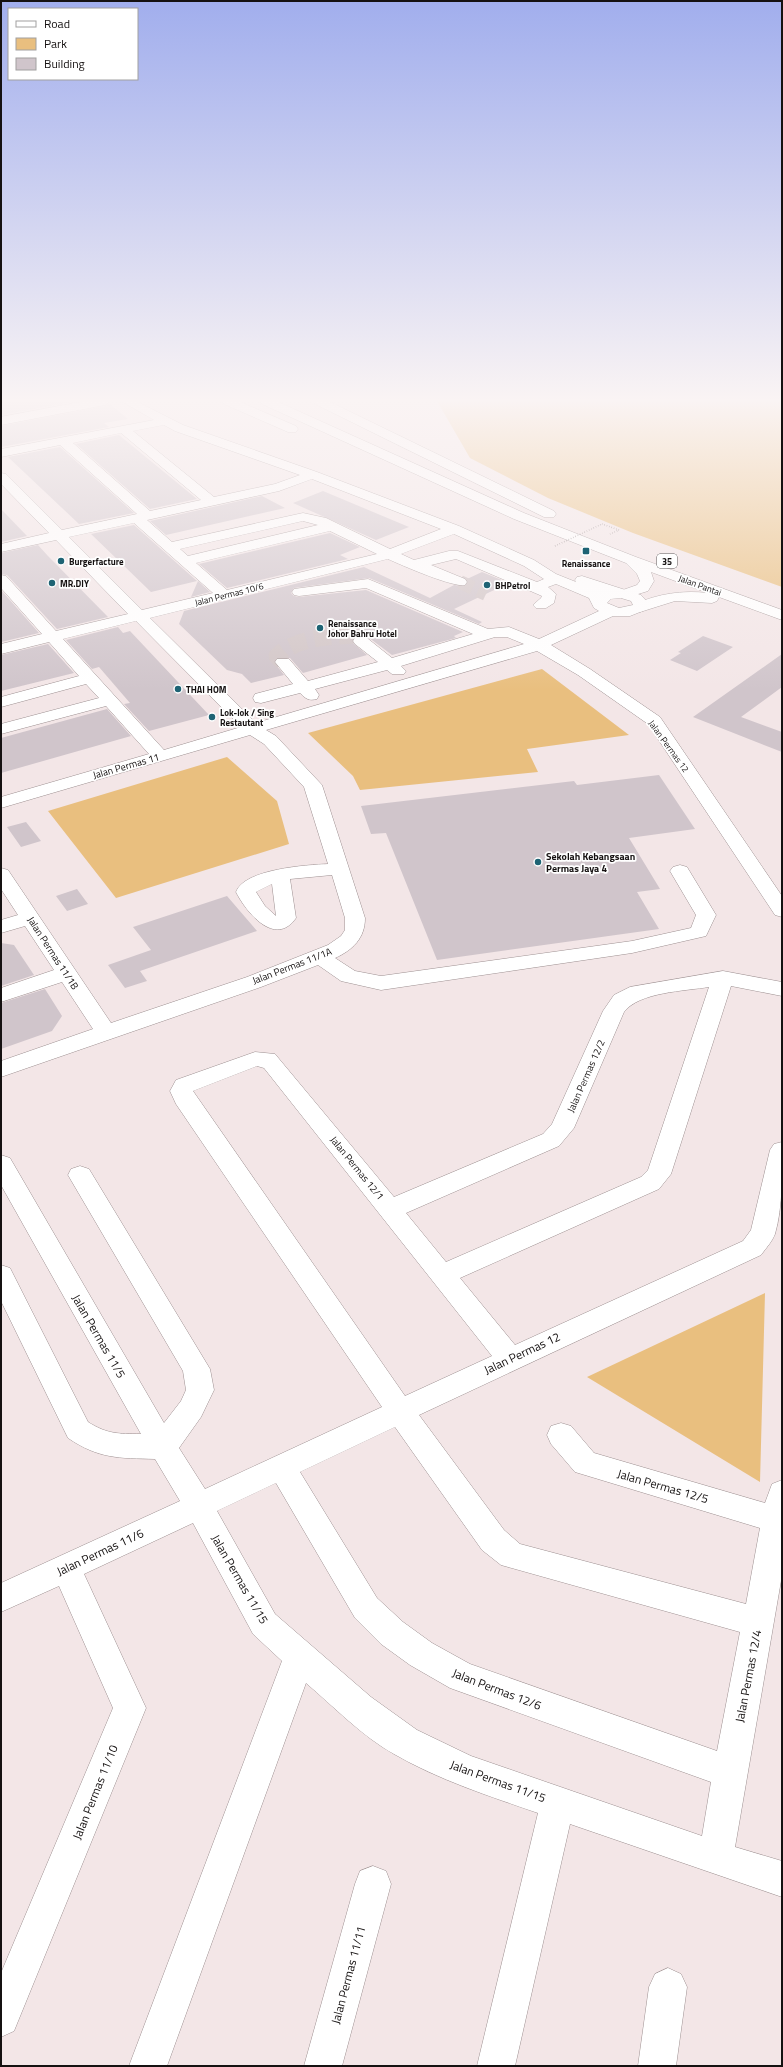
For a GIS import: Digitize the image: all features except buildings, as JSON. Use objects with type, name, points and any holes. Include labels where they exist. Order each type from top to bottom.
[{"type":"main road","name":"Jalan Permas 11/1A","points":[[1,1069],[254,982],[320,957],[335,950],[348,940],[355,930],[355,918],[313,785],[270,740],[252,729],[21,497]]},
{"type":"main road","points":[[122,497],[169,546],[224,595]]},
{"type":"main road","points":[[206,497],[212,502]]},
{"type":"main road","points":[[1,548],[58,534],[232,497]]},
{"type":"main road","points":[[371,497],[454,529],[529,563],[555,578],[594,595],[602,607],[612,611],[625,612],[658,599],[677,595],[698,596],[747,603]]},
{"type":"main road","points":[[466,497],[519,516]]},
{"type":"main road","name":"Jalan Pantai","points":[[478,497],[519,516],[631,560],[782,615]]},
{"type":"main road","name":"Jalan Pantai","points":[[511,497],[553,516],[603,530],[782,602]]},
{"type":"main road","points":[[516,497],[553,516]]},
{"type":"main road","points":[[169,546],[303,517],[321,521],[406,563],[417,565],[460,582]]},
{"type":"main road","points":[[185,561],[332,526]]},
{"type":"main road","name":"Jalan Permas 10/6","points":[[1,649],[389,554],[454,529]]},
{"type":"main road","points":[[417,565],[449,555],[458,555],[537,587],[549,594],[549,600],[541,605]]},
{"type":"main road","points":[[599,602],[603,597],[622,594],[643,588],[647,581],[644,572],[631,560]]},
{"type":"main road","points":[[529,563],[558,570],[636,598],[641,604],[640,607]]},
{"type":"main road","points":[[537,587],[555,578]]},
{"type":"main road","points":[[1,579],[160,756]]},
{"type":"main road","points":[[299,592],[368,583],[487,634]]},
{"type":"main road","points":[[539,645],[612,611]]},
{"type":"main road","name":"Jalan Permas 12","points":[[260,698],[390,664],[487,634],[500,631],[510,632],[539,645],[584,672],[654,721],[782,911]]},
{"type":"main road","points":[[361,641],[411,682]]},
{"type":"main road","name":"Jalan Permas 11","points":[[1,803],[539,645]]},
{"type":"main road","points":[[282,662],[323,708]]},
{"type":"main road","points":[[1,702],[90,678]]},
{"type":"main road","points":[[1,729],[109,700]]},
{"type":"main road","points":[[280,875],[298,871],[339,868]]},
{"type":"main road","points":[[320,957],[348,976],[381,983],[632,947],[699,932],[706,915],[680,871]]},
{"type":"main road","name":"Jalan Permas 11/1B","points":[[1,874],[106,1032]]},
{"type":"main road","points":[[1,927],[30,918]]},
{"type":"main road","points":[[1,995],[66,973]]},
{"type":"main road","points":[[442,1274],[650,1183],[659,1174],[723,978]]},
{"type":"main road","name":"Jalan Permas 12/2","points":[[391,1209],[551,1140],[562,1128],[614,1011],[622,1000],[638,992],[723,978],[782,989]]},
{"type":"main road","name":"Jalan Permas 12/1","points":[[400,1411],[184,1098],[181,1091],[184,1086],[242,1063],[255,1059],[267,1059],[391,1209],[510,1358]]},
{"type":"main road","name":"Jalan Permas 12","points":[[199,1506],[282,1468],[510,1358],[752,1248],[763,1233],[782,1150]]},
{"type":"main road","name":"Jalan Permas 11/5","points":[[1,1164],[199,1506]]},
{"type":"main road","points":[[1,1275],[78,1430],[95,1441],[115,1446],[163,1446],[191,1409],[200,1390],[196,1369],[80,1175]]},
{"type":"main road","points":[[400,1411],[493,1540],[512,1555],[758,1622]]},
{"type":"main road","name":"Jalan Permas 12/5","points":[[561,1435],[585,1463],[779,1506]]},
{"type":"main road","name":"Jalan Permas 12/6","points":[[282,1468],[366,1608],[392,1633],[421,1654],[461,1677],[730,1772]]},
{"type":"main road","name":"Jalan Permas 11/6","points":[[1,1598],[199,1506]]},
{"type":"main road","name":"Jalan Permas 11/15","points":[[199,1506],[264,1624],[359,1708],[405,1742],[466,1771],[716,1858],[782,1879]]},
{"type":"main road","name":"Jalan Permas 12/4","points":[[716,1858],[730,1772],[779,1506]]},
{"type":"main road","name":"Jalan Permas 11/10","points":[[1,2018],[130,1708],[66,1568]]},
{"type":"main road","points":[[148,2066],[300,1656]]},
{"type":"main road","points":[[496,2066],[558,1803]]},
{"type":"main road","name":"Jalan Permas 11/11","points":[[323,2066],[373,1884]]},
{"type":"main road","points":[[657,2066],[668,1987]]},
{"type":"path","points":[[555,546],[603,530],[619,530],[603,530]]},
{"type":"green space","points":[[782,497],[782,587],[633,533],[548,498]]},
{"type":"green space","points":[[542,669],[629,735],[527,749],[538,772],[360,790],[353,776],[308,733]]},
{"type":"green space","points":[[227,757],[277,801],[289,844],[116,898],[48,811]]},
{"type":"green space","points":[[765,1293],[760,1482],[587,1377]]},
{"type":"tunnel","points":[[460,582],[486,594]]},
{"type":"tunnel","points":[[283,662],[277,656],[294,645],[313,639],[353,635],[361,641]]},
{"type":"place","name":"Renaissance","points":[[586,551]]},
{"type":"place","name":"Burgerfacture","points":[[61,561]]},
{"type":"place","name":"MR.DIY","points":[[52,583]]},
{"type":"place","name":"BHPetrol","points":[[487,585]]},
{"type":"place","name":"Renaissance Johor Bahru Hotel","points":[[320,628]]},
{"type":"place","name":"THAI HOM","points":[[178,689]]},
{"type":"place","name":"Lok-lok / Sing Restautant","points":[[212,717]]},
{"type":"place","name":"Sekolah Kebangsaan Permas Jaya 4","points":[[538,862]]}]
